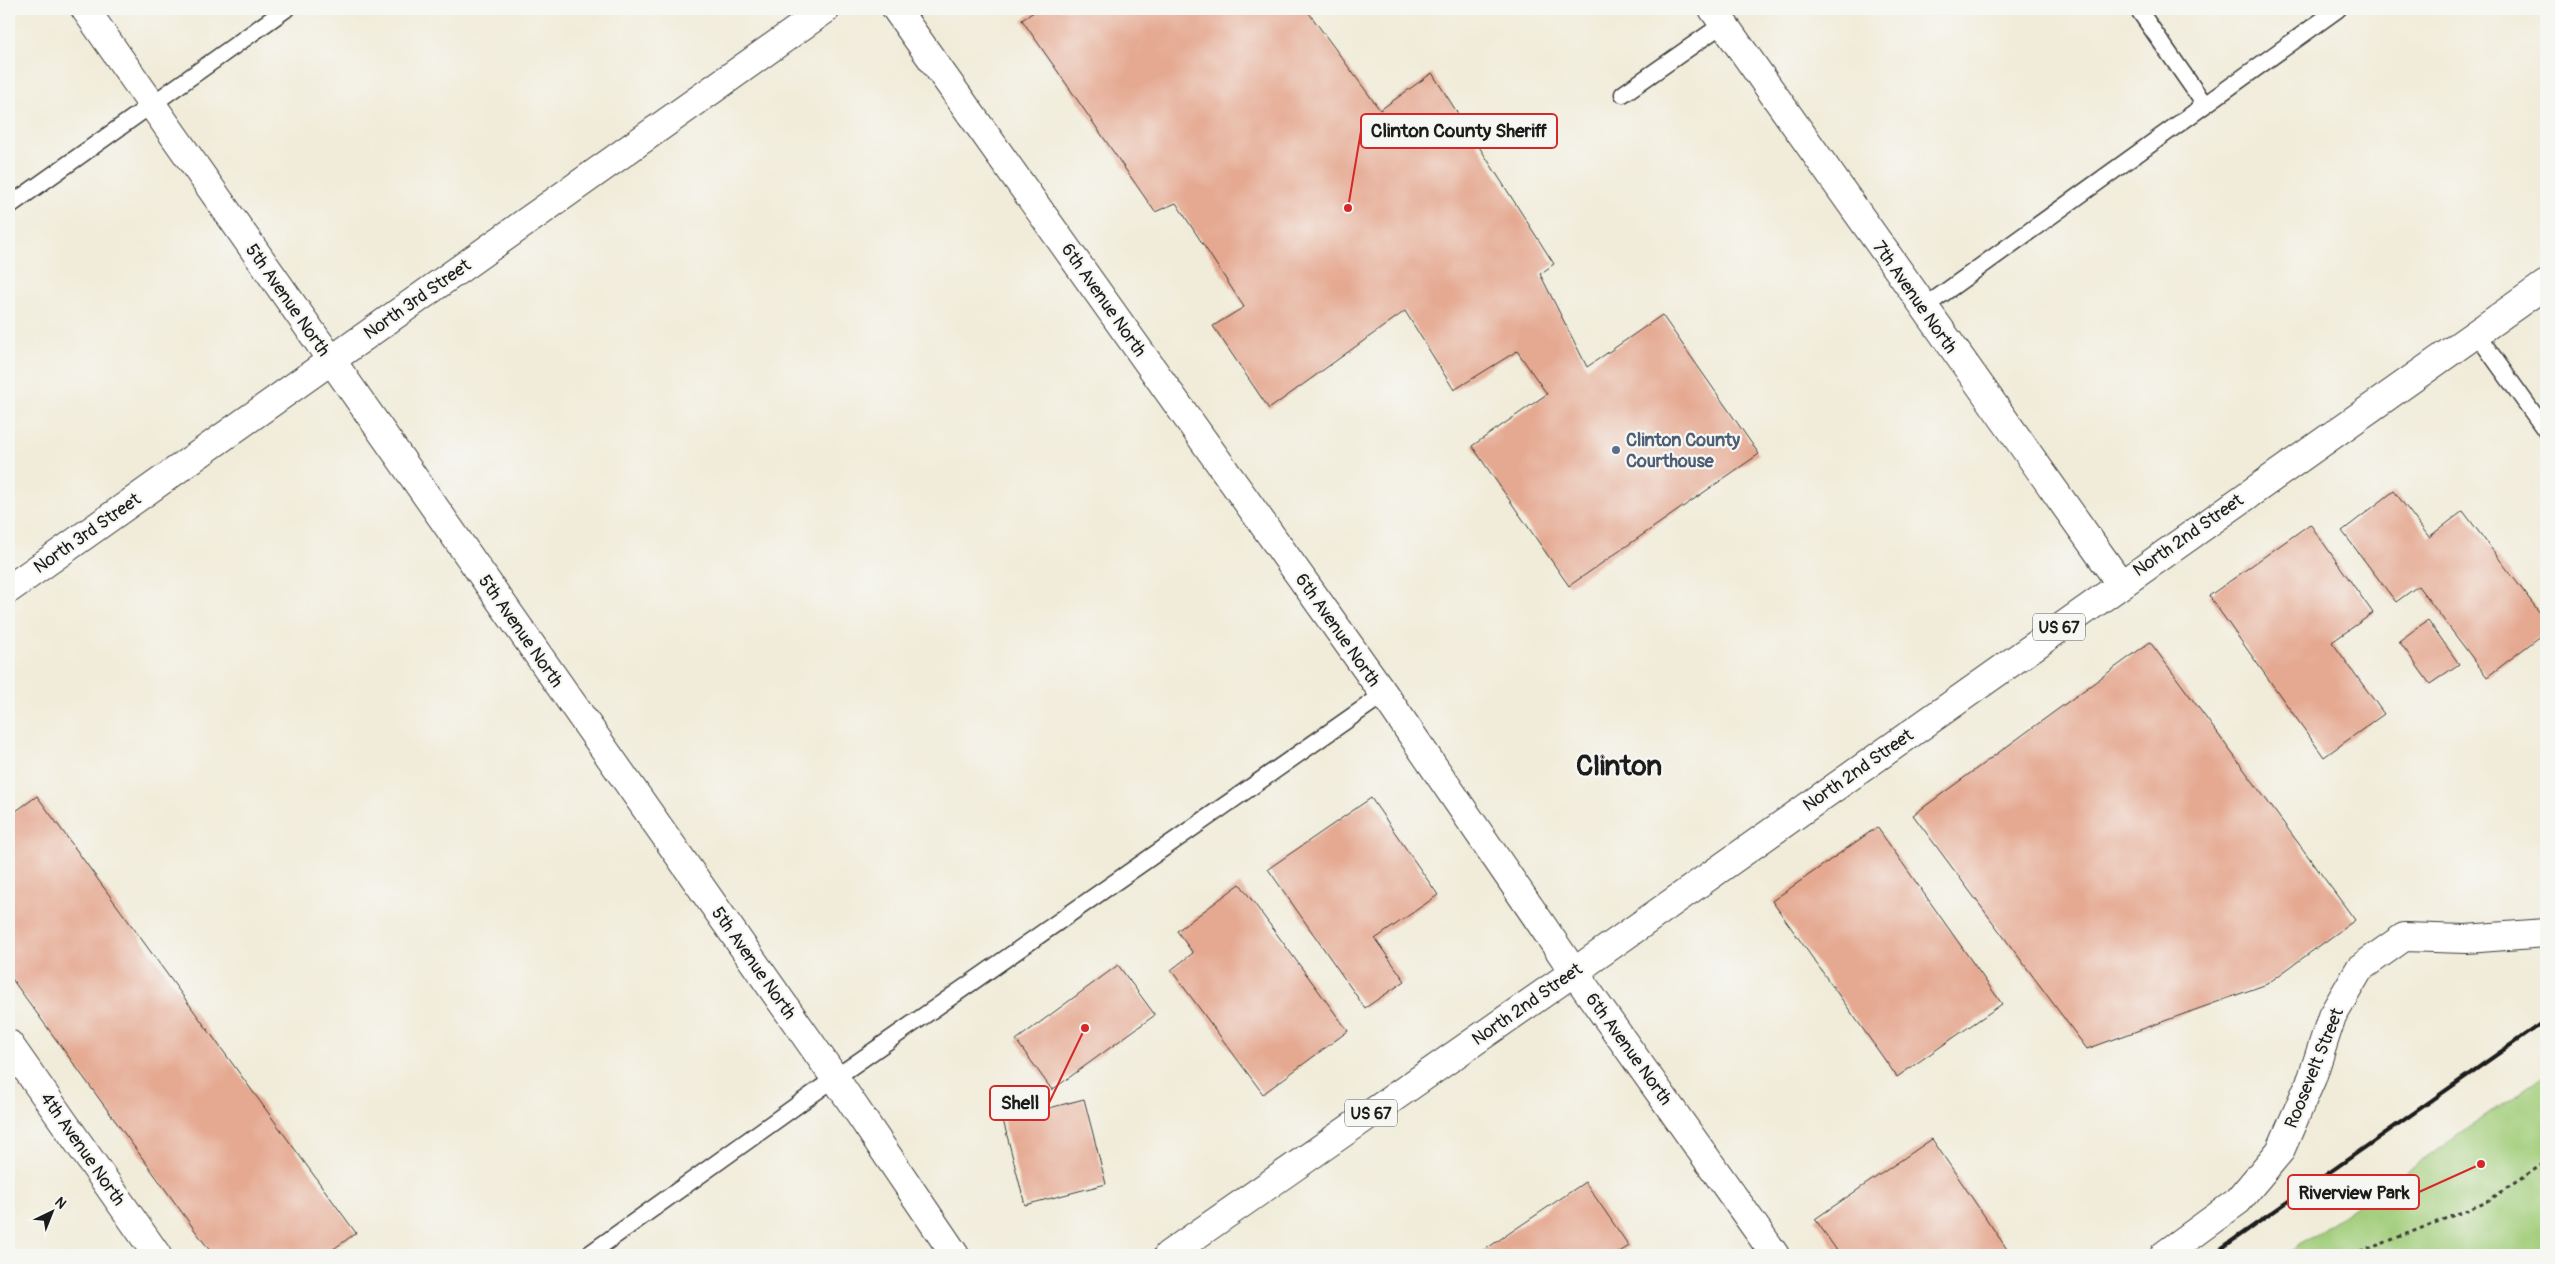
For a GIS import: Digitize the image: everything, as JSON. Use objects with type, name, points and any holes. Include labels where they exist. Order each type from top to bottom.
[{"type":"street","name":"5th Avenue North","points":[[85,9],[835,1078],[955,1255]]},
{"type":"street","name":"North 3rd Street","points":[[9,589],[826,9]]},
{"type":"street","name":"6th Avenue North","points":[[896,9],[1384,694],[1574,972],[1775,1255]]},
{"type":"street","name":"7th Avenue North","points":[[1718,16],[2120,584]]},
{"type":"street","name":"North 2nd Street","points":[[1168,1255],[1574,972],[2546,284]]},
{"type":"street","name":"Roosevelt Street","points":[[2164,1255],[2238,1201],[2280,1151],[2312,1078],[2332,1016],[2360,968],[2404,937],[2466,939],[2546,933]]},
{"type":"street","name":"4th Avenue North","points":[[9,1044],[158,1255]]},
{"type":"lane","points":[[9,206],[286,9]]},
{"type":"lane","points":[[2138,9],[2205,105]]},
{"type":"lane","points":[[1923,308],[2338,9]]},
{"type":"lane","points":[[1623,94],[1718,16]]},
{"type":"lane","points":[[2476,333],[2546,430]]},
{"type":"lane","points":[[588,1255],[835,1078],[1384,694]]},
{"type":"path","points":[[2354,1255],[2484,1203],[2546,1162]]},
{"type":"green space","points":[[2546,1074],[2546,1255],[2286,1255]]},
{"type":"building","points":[[1038,9],[1306,9],[1380,110],[1432,73],[1554,264],[1540,274],[1587,367],[1662,315],[1759,454],[1569,586],[1472,446],[1547,394],[1517,351],[1454,390],[1405,311],[1269,409],[1213,326],[1244,307],[1176,203],[1155,212],[1022,20]]},
{"type":"building","points":[[2394,491],[2429,537],[2463,511],[2546,621],[2546,632],[2487,677],[2418,586],[2396,602],[2342,531]]},
{"type":"building","points":[[2310,524],[2373,613],[2332,642],[2384,714],[2324,757],[2209,596]]},
{"type":"building","points":[[2428,620],[2459,664],[2430,684],[2399,641]]},
{"type":"building","points":[[2150,642],[2355,920],[2267,984],[2087,1049],[1913,815]]},
{"type":"building","points":[[37,796],[356,1233],[325,1255],[213,1255],[9,975],[9,816]]},
{"type":"building","points":[[1371,798],[1438,895],[1375,939],[1405,981],[1365,1008],[1268,869]]},
{"type":"building","points":[[1877,827],[2002,1004],[1897,1077],[1772,901]]},
{"type":"building","points":[[1240,884],[1348,1031],[1263,1094],[1171,970],[1193,953],[1177,931]]},
{"type":"building","points":[[1118,965],[1155,1015],[1052,1090],[1016,1040]]},
{"type":"building","points":[[1084,1099],[1106,1184],[1025,1205],[1003,1120]]},
{"type":"building","points":[[1932,1139],[2011,1255],[1840,1255],[1815,1219]]},
{"type":"building","points":[[1585,1182],[1629,1246],[1615,1255],[1477,1255]]},
{"type":"railway","points":[[2212,1255],[2546,1020]]},
{"type":"place","name":"Clinton County Sheriff","points":[[1348,208]]},
{"type":"place","name":"Clinton County Courthouse","points":[[1616,450]]},
{"type":"place","name":"Shell","points":[[1085,1028]]},
{"type":"place","name":"Riverview Park","points":[[2481,1164]]},
{"type":"district","name":"Clinton","points":[[1619,765]]}]
